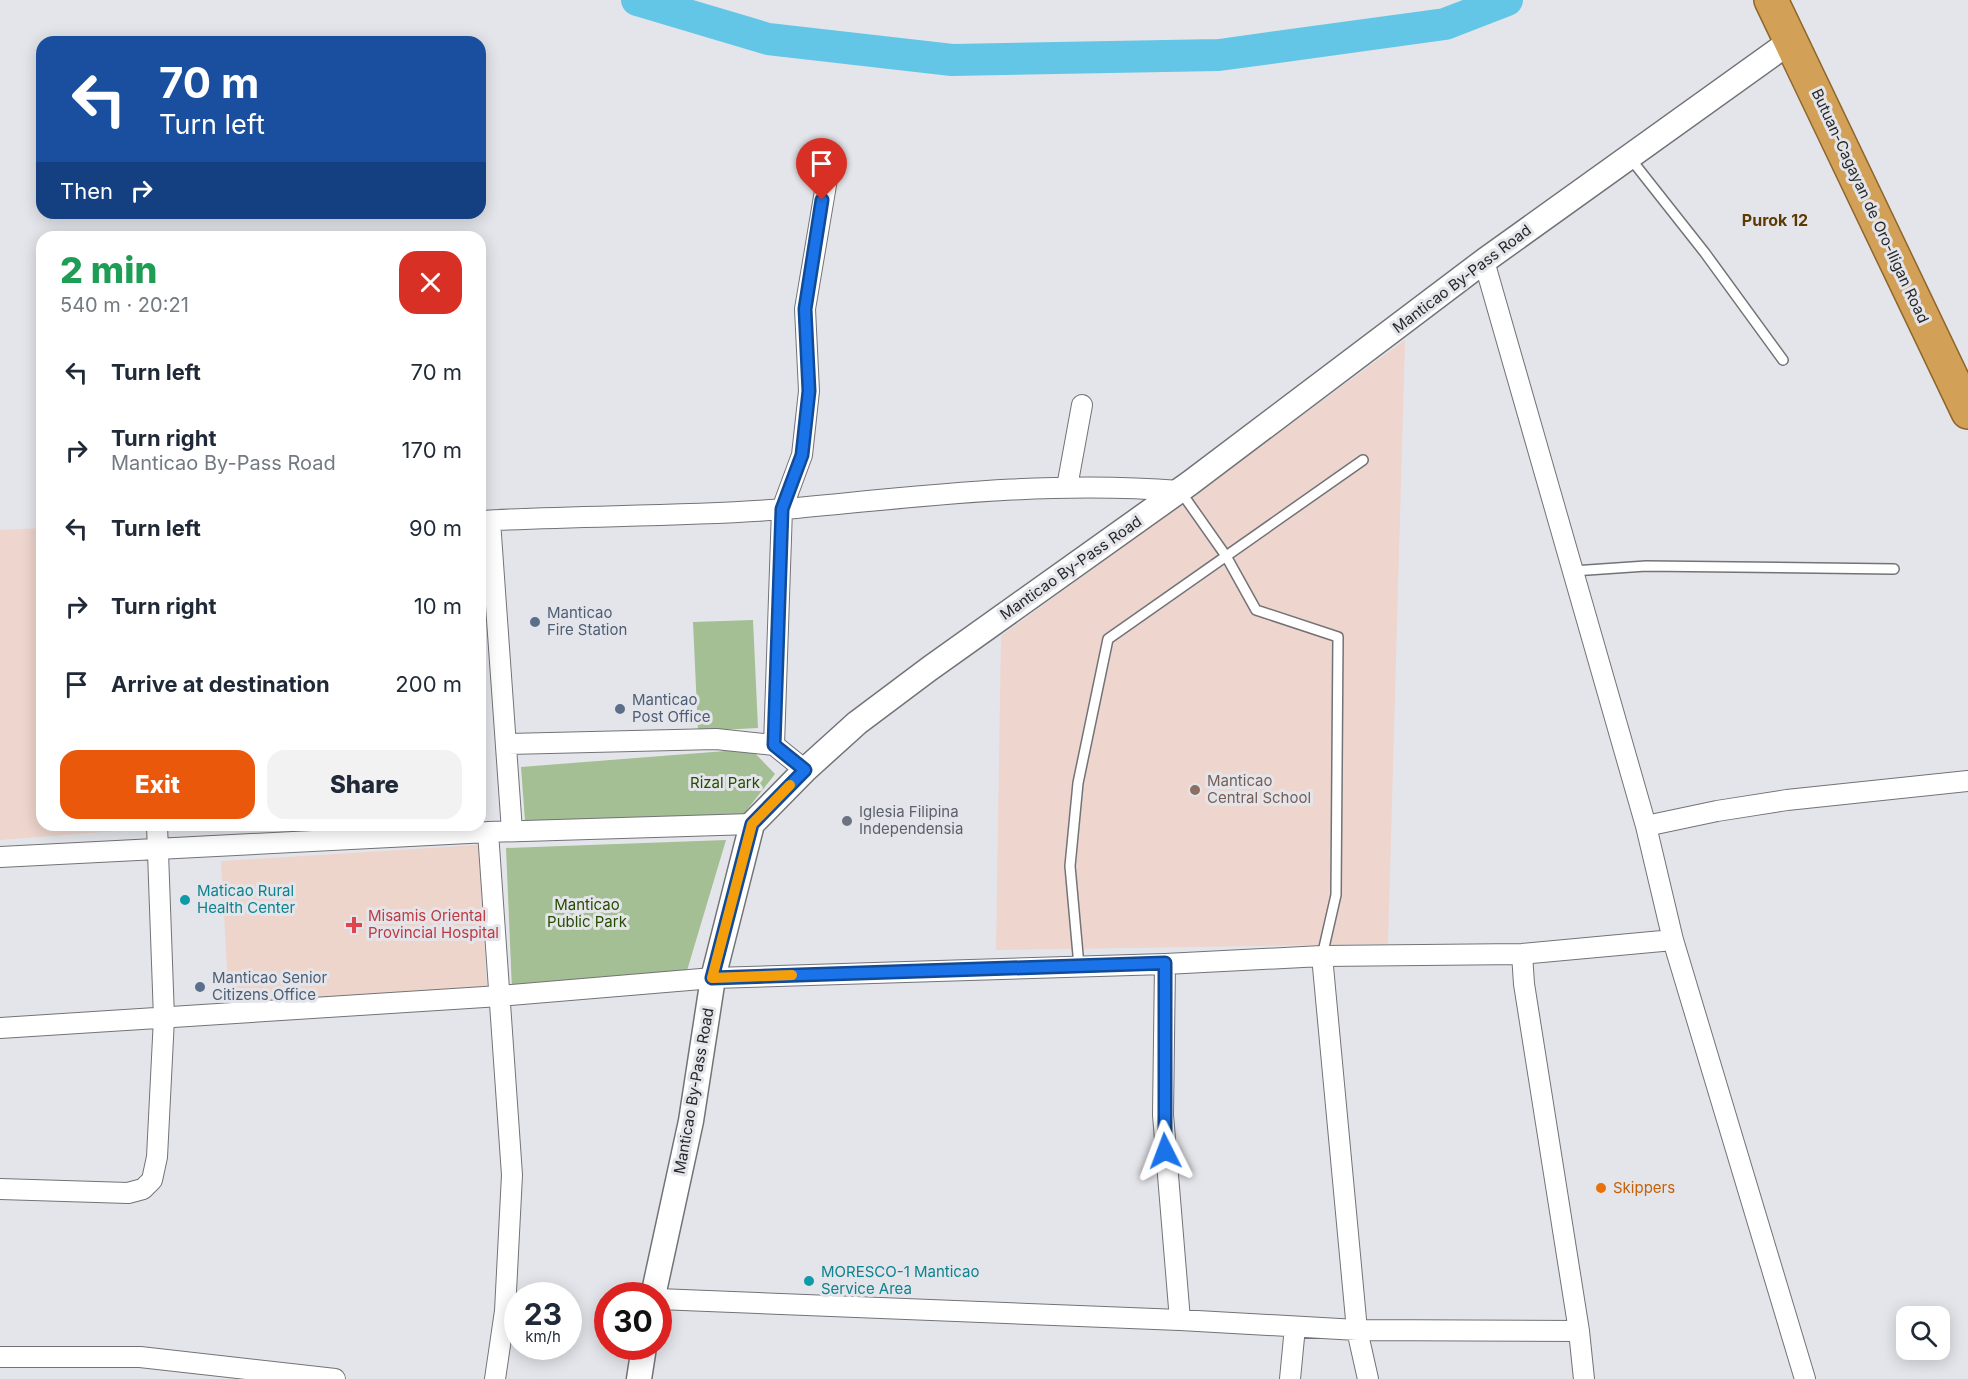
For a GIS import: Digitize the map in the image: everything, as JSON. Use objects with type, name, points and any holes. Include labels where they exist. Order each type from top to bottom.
[{"type":"highway","name":"Butuan-Cagayan de Oro-Iligan Road","points":[[1774,1],[1968,412]]},
{"type":"street","name":"Manticao By-Pass Road","points":[[656,1282],[692,1121],[712,978],[752,824],[805,770],[857,723],[1179,490],[1484,261],[1791,41]]},
{"type":"street","points":[[774,745],[782,509],[802,455],[809,391],[805,309],[827,179]]},
{"type":"street","points":[[1484,261],[1646,826],[1673,940],[1805,1379]]},
{"type":"street","points":[[1067,487],[1082,405]]},
{"type":"street","points":[[486,521],[782,509],[930,494],[1067,487],[1179,490]]},
{"type":"street","points":[[486,532],[512,831]]},
{"type":"street","points":[[506,744],[716,739],[774,745],[805,770]]},
{"type":"street","points":[[1646,826],[1717,811],[1787,800],[1968,781]]},
{"type":"street","points":[[0,857],[488,832],[752,824]]},
{"type":"street","points":[[0,1189],[128,1192],[143,1189],[152,1180],[157,1157],[164,1018],[157,831]]},
{"type":"street","points":[[488,832],[512,1175],[506,1311],[495,1379]]},
{"type":"street","points":[[0,1028],[500,996],[712,978],[1322,956],[1522,954],[1673,940]]},
{"type":"street","points":[[1522,954],[1524,984],[1579,1331],[1584,1379]]},
{"type":"street","points":[[1322,956],[1357,1330],[1368,1379]]},
{"type":"street","points":[[1165,963],[1163,1115],[1180,1320]]},
{"type":"street","points":[[672,1300],[1180,1320],[1357,1330],[1579,1331]]},
{"type":"street","points":[[1290,1379],[1295,1327]]},
{"type":"street","points":[[0,1357],[140,1357],[335,1379]]},
{"type":"street","points":[[639,1379],[642,1360]]},
{"type":"lane","points":[[1629,157],[1705,253],[1782,360]]},
{"type":"lane","points":[[1079,966],[1071,854],[1078,783],[1108,639],[1363,460]]},
{"type":"lane","points":[[1179,490],[1226,556],[1256,610],[1338,637],[1336,895],[1322,956]]},
{"type":"lane","points":[[1573,571],[1646,566],[1894,569]]},
{"type":"shaded area","name":"Manticao Central School","points":[[1405,340],[1388,944],[996,950],[1001,636]]},
{"type":"shaded area","points":[[36,528],[36,831],[115,831],[0,840],[0,530]]},
{"type":"shaded area","name":"Misamis Oriental Provincial Hospital","points":[[479,845],[487,990],[229,1005],[221,861]]},
{"type":"green space","points":[[753,620],[758,728],[698,731],[693,622]]},
{"type":"green space","name":"Rizal Park","points":[[751,749],[775,774],[743,815],[525,821],[521,767]]},
{"type":"green space","name":"Manticao Public Park","points":[[726,840],[686,974],[512,990],[506,848]]},
{"type":"waterway","points":[[637,0],[768,39],[952,60],[1219,55],[1445,24],[1507,0]]},
{"type":"slow traffic","points":[[790,785],[752,824],[712,978],[792,975]]},
{"type":"place","name":"Manticao Fire Station","points":[[535,622]]},
{"type":"place","name":"Manticao Post Office","points":[[620,709]]},
{"type":"place","name":"Manticao Central School","points":[[1195,790]]},
{"type":"place","name":"Iglesia Filipina Independensia","points":[[847,821]]},
{"type":"place","name":"Maticao Rural Health Center","points":[[185,900]]},
{"type":"place","name":"Misamis Oriental Provincial Hospital","points":[[354,925]]},
{"type":"place","name":"Manticao Senior Citizens Office","points":[[200,987]]},
{"type":"place","name":"Skippers","points":[[1601,1188]]},
{"type":"place","name":"MORESCO-1 Manticao Service Area","points":[[809,1281]]},
{"type":"district","name":"Purok 12","points":[[1775,220]]},
{"type":"route","points":[[822,200],[805,309],[809,391],[806,426],[802,455],[782,509],[774,745],[805,770],[752,824],[712,978],[1165,963],[1163,1115],[1165,1151]]}]
